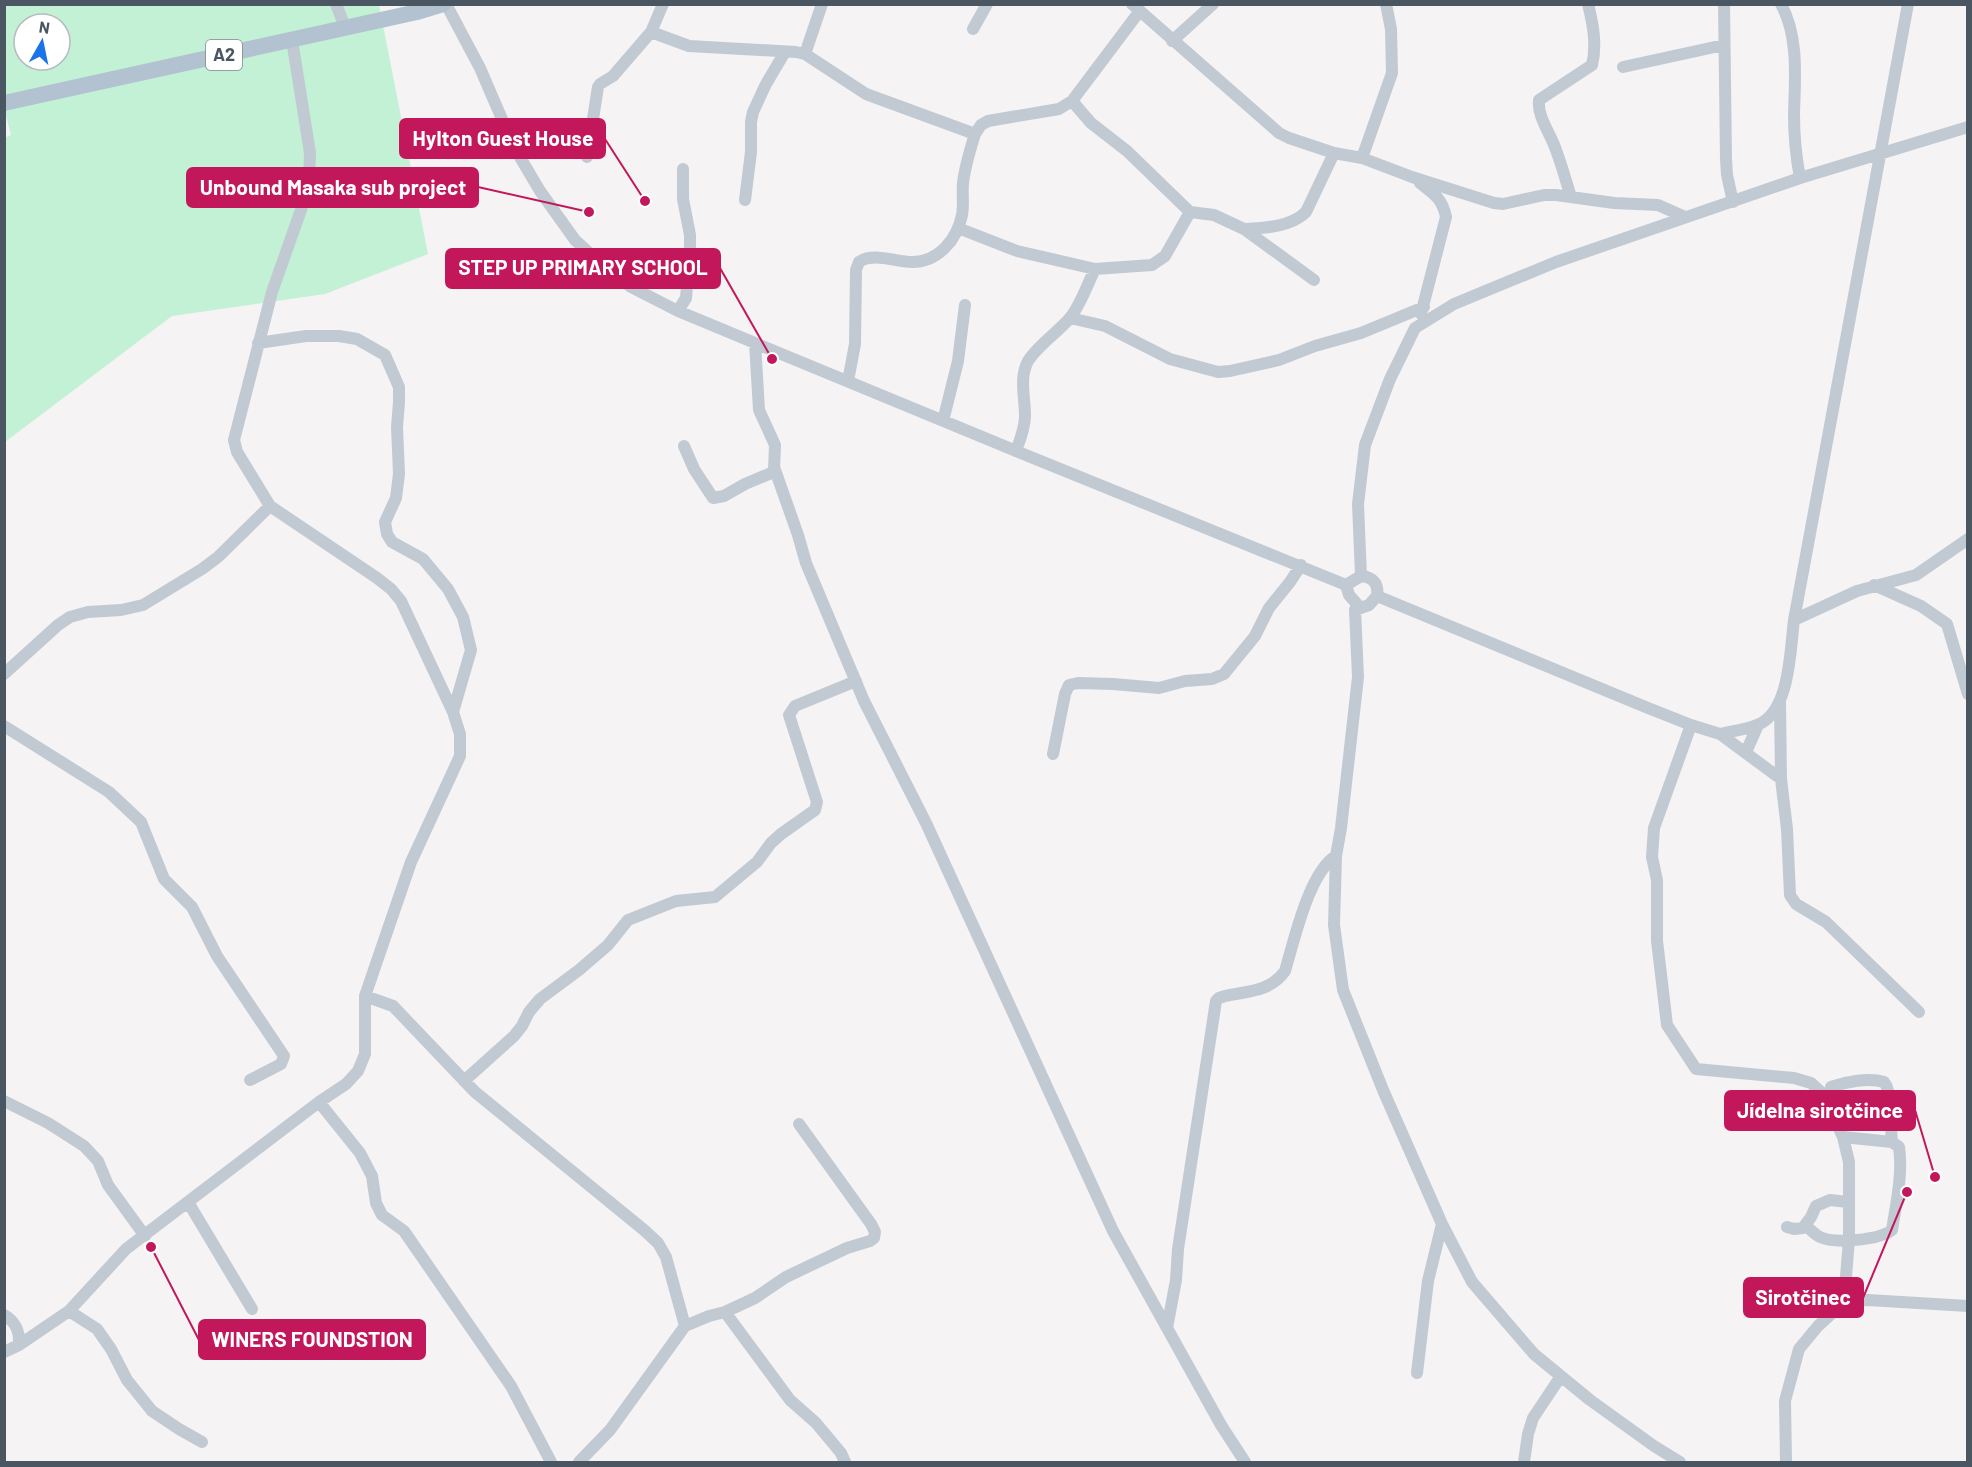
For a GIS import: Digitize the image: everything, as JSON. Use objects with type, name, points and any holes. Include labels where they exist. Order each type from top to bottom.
[{"type":"main road","name":"A2","points":[[4,103],[445,4]]},
{"type":"street","points":[[336,4],[345,27]]},
{"type":"street","points":[[445,4],[480,68],[514,147],[540,191],[574,240],[631,287],[678,311],[1346,585],[1349,595],[1357,604],[1355,610],[1358,677],[1336,856],[1334,925],[1342,990],[1442,1224],[1472,1282],[1534,1354],[1654,1446],[1680,1462]]},
{"type":"street","points":[[587,156],[598,87],[614,75],[651,32],[663,4]]},
{"type":"street","points":[[806,54],[822,4]]},
{"type":"street","points":[[973,29],[987,4]]},
{"type":"street","points":[[1172,41],[1213,4]]},
{"type":"street","points":[[1362,158],[1392,73],[1391,29],[1386,4]]},
{"type":"street","points":[[1571,197],[1556,149],[1538,106],[1539,100],[1592,65],[1594,44],[1588,4]]},
{"type":"street","points":[[1724,4],[1726,159],[1733,202]]},
{"type":"street","points":[[1781,4],[1788,18],[1796,68],[1794,116],[1800,178]]},
{"type":"street","points":[[1720,734],[1758,725],[1774,712],[1784,690],[1794,620],[1908,4]]},
{"type":"street","points":[[848,381],[855,344],[855,286],[859,262],[870,257],[912,262],[928,260],[940,254],[958,228],[962,214],[964,178],[975,134],[981,125],[988,121],[1059,109],[1072,101],[1135,8],[1279,133],[1289,138],[1334,153],[1362,158],[1412,177],[1494,203],[1513,203],[1544,195],[1614,203],[1658,205],[1685,217]]},
{"type":"street","points":[[651,32],[689,46],[806,54],[866,94],[975,134]]},
{"type":"street","points":[[4,1352],[19,1345],[69,1311],[126,1249],[345,1084],[358,1071],[365,1054],[365,996],[411,862],[460,756],[460,734],[453,712],[401,601],[391,589],[270,506],[237,452],[234,440],[272,292],[302,207],[309,179],[310,153],[292,40]]},
{"type":"street","points":[[1623,68],[1724,45]]},
{"type":"street","points":[[745,200],[753,112],[785,52]]},
{"type":"street","points":[[1072,101],[1091,123],[1127,151],[1190,212],[1214,215],[1244,229],[1314,280]]},
{"type":"street","points":[[1415,328],[1464,299],[1556,262],[1800,178],[1968,127]]},
{"type":"street","points":[[1244,229],[1294,221],[1301,217],[1306,212],[1334,153]]},
{"type":"street","points":[[678,311],[686,298],[690,247],[683,199],[683,169]]},
{"type":"street","points":[[1360,576],[1358,504],[1363,456],[1374,418],[1424,307],[1446,217],[1437,196],[1412,177]]},
{"type":"street","points":[[958,228],[1017,251],[1095,269],[1152,265],[1158,262],[1164,256],[1190,212]]},
{"type":"street","points":[[1016,451],[1024,428],[1023,383],[1026,366],[1029,360],[1070,318],[1095,269]]},
{"type":"street","points":[[943,421],[958,361],[966,305]]},
{"type":"street","points":[[1070,318],[1105,326],[1170,359],[1218,372],[1279,360],[1315,346],[1360,333],[1424,307]]},
{"type":"street","points":[[258,343],[306,336],[339,336],[357,339],[385,356],[399,387],[397,427],[399,474],[396,498],[385,522],[387,534],[392,542],[423,559],[448,589],[463,616],[471,650],[453,712]]},
{"type":"street","points":[[684,446],[694,469],[713,498],[724,496],[774,471],[776,445],[759,410],[755,343]]},
{"type":"street","points":[[774,467],[806,563],[856,681],[926,824],[1113,1231],[1221,1425],[1245,1462]]},
{"type":"street","points":[[4,674],[70,617],[88,612],[121,610],[143,605],[202,569],[218,557],[270,506]]},
{"type":"street","points":[[1794,620],[1857,591],[1916,575],[1968,539]]},
{"type":"street","points":[[1053,754],[1065,694],[1069,685],[1113,684],[1159,688],[1185,681],[1212,680],[1224,674],[1255,636],[1269,608],[1301,565]]},
{"type":"street","points":[[1346,585],[1360,576],[1367,576],[1376,584],[1377,596],[1374,601],[1355,610]]},
{"type":"street","points":[[1875,585],[1922,606],[1947,624],[1965,676],[1968,694]]},
{"type":"street","points":[[1377,596],[1691,725],[1720,734],[1781,778]]},
{"type":"street","points":[[464,1081],[514,1035],[540,999],[608,945],[628,920],[676,901],[715,897],[757,862],[781,834],[815,810],[817,802],[789,715],[790,711],[795,706],[856,681]]},
{"type":"street","points":[[1780,703],[1781,778],[1787,829],[1790,896],[1796,904],[1826,922],[1919,1012]]},
{"type":"street","points":[[1691,725],[1654,828],[1652,857],[1657,880],[1657,941],[1667,1025],[1696,1069],[1794,1078],[1810,1083],[1823,1095],[1843,1137],[1849,1162],[1849,1239],[1844,1302]]},
{"type":"street","points":[[1746,752],[1758,725]]},
{"type":"street","points":[[4,726],[109,792],[141,822],[164,879],[192,907],[217,956],[284,1056],[280,1064],[250,1080]]},
{"type":"street","points":[[1167,1328],[1216,1001],[1225,996],[1269,987],[1279,980],[1285,971],[1314,882],[1325,865],[1336,856]]},
{"type":"street","points":[[365,996],[393,1006],[464,1081],[658,1243],[666,1257],[685,1326]]},
{"type":"street","points":[[1833,1113],[1830,1081],[1878,1080],[1884,1082],[1889,1090],[1892,1142]]},
{"type":"street","points":[[4,1101],[48,1123],[84,1146],[98,1161],[108,1185],[145,1236]]},
{"type":"street","points":[[320,1102],[360,1153],[372,1176],[376,1203],[382,1215],[404,1231],[511,1386],[551,1462]]},
{"type":"street","points":[[579,1462],[610,1430],[685,1326],[725,1312],[755,1298],[786,1277],[874,1238],[875,1232],[871,1224],[799,1124]]},
{"type":"street","points":[[1805,1225],[1820,1237],[1834,1240],[1875,1238],[1888,1234],[1892,1230],[1899,1147],[1892,1142],[1843,1137]]},
{"type":"street","points":[[1787,1227],[1803,1228],[1816,1206],[1830,1200],[1848,1202]]},
{"type":"street","points":[[184,1205],[191,1207],[252,1310]]},
{"type":"street","points":[[1417,1372],[1428,1281],[1442,1224]]},
{"type":"street","points":[[1786,1462],[1785,1401],[1799,1349],[1818,1326],[1844,1302],[1868,1300],[1968,1305]]},
{"type":"street","points":[[69,1311],[97,1329],[128,1380],[152,1411],[202,1442]]},
{"type":"street","points":[[725,1312],[790,1400],[816,1423],[841,1453],[845,1462]]},
{"type":"street","points":[[4,1315],[14,1322],[20,1335],[19,1345]]},
{"type":"street","points":[[1524,1462],[1533,1418],[1561,1376]]},
{"type":"green space","points":[[5,5],[379,5],[428,254],[325,294],[172,316],[5,442],[4,138],[11,135],[4,108]]},
{"type":"place","name":"Hylton Guest House","points":[[645,201]]},
{"type":"place","name":"Unbound Masaka sub project","points":[[589,212]]},
{"type":"place","name":"STEP UP PRIMARY SCHOOL","points":[[772,359]]},
{"type":"place","name":"Jídelna sirotčince","points":[[1935,1177]]},
{"type":"place","name":"Sirotčinec","points":[[1907,1192]]},
{"type":"place","name":"WINERS FOUNDSTION","points":[[151,1247]]}]
